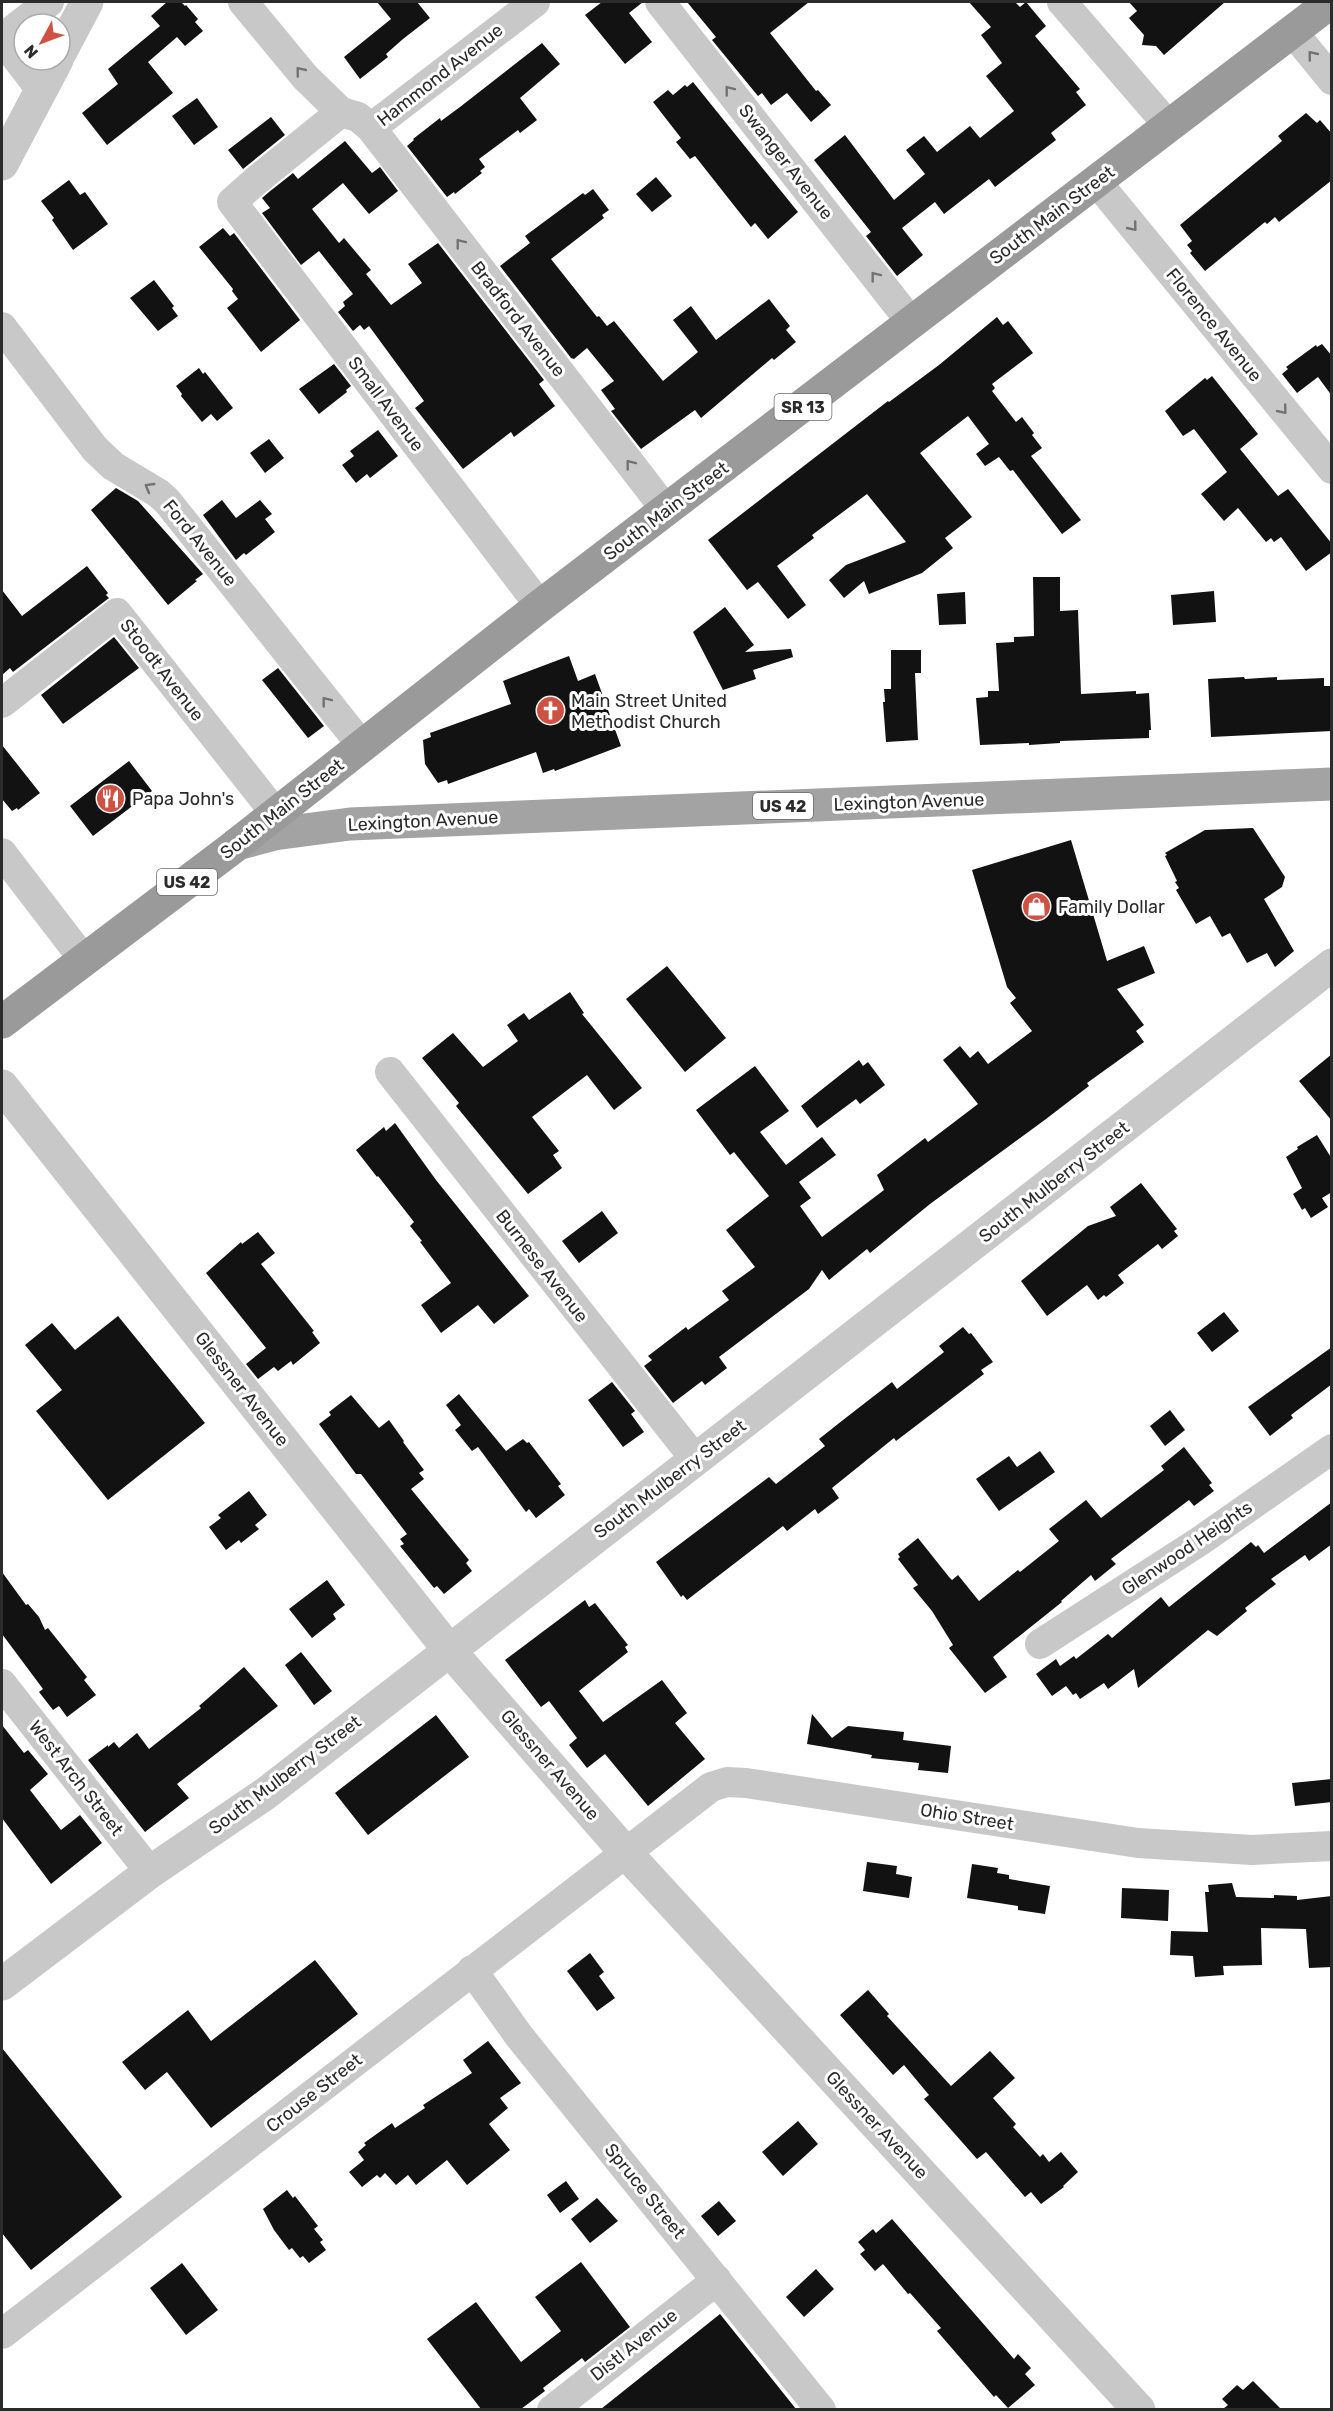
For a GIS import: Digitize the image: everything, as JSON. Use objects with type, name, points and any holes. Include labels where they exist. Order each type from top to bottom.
[{"type":"highway","name":"South Main Street","points":[[2,1022],[363,747],[540,606],[1331,2]]},
{"type":"main road","name":"Lexington Avenue","points":[[237,844],[274,834],[350,824],[1332,784]]},
{"type":"street","points":[[41,90],[2,39],[49,2]]},
{"type":"street","points":[[72,30],[87,2]]},
{"type":"street","points":[[243,2],[305,77],[341,112]]},
{"type":"street","name":"Hammond Avenue","points":[[341,112],[358,117],[371,128],[535,2]]},
{"type":"street","name":"Swanger Avenue","points":[[660,2],[912,322]]},
{"type":"street","points":[[1062,2],[1168,126]]},
{"type":"street","points":[[1292,31],[1332,80]]},
{"type":"street","points":[[2,164],[51,72]]},
{"type":"street","name":"Small Avenue","points":[[341,112],[258,178],[232,202],[540,606]]},
{"type":"street","name":"Bradford Avenue","points":[[371,128],[666,510]]},
{"type":"street","name":"Florence Avenue","points":[[1096,182],[1332,469]]},
{"type":"street","name":"Ford Avenue","points":[[2,327],[95,449],[113,466],[158,493],[167,501],[363,747]]},
{"type":"street","name":"Stoodt Avenue","points":[[2,702],[117,613],[276,814]]},
{"type":"street","points":[[2,853],[84,960]]},
{"type":"street","name":"South Mulberry Street","points":[[2,1984],[150,1872],[265,1794],[1332,965]]},
{"type":"street","name":"Burnese Avenue","points":[[390,1072],[695,1460]]},
{"type":"street","name":"Glessner Avenue","points":[[2,1086],[449,1650],[627,1852],[1139,2409]]},
{"type":"street","name":"Glenwood Heights","points":[[1040,1644],[1200,1541],[1332,1449]]},
{"type":"street","name":"West Arch Street","points":[[2,1684],[150,1872]]},
{"type":"street","name":"Ohio Street","points":[[627,1852],[688,1802],[711,1787],[727,1782],[1138,1843],[1251,1850],[1332,1846]]},
{"type":"street","name":"Crouse Street","points":[[2,2334],[627,1852]]},
{"type":"street","name":"Spruce Street","points":[[472,1970],[519,2036],[821,2409]]},
{"type":"street","name":"Distl Avenue","points":[[552,2409],[717,2280]]},
{"type":"building","points":[[167,2],[181,2],[186,5],[198,19],[195,22],[203,31],[185,46],[177,37],[148,62],[173,93],[107,145],[82,113],[118,84],[108,69],[160,26],[151,16]]},
{"type":"building","points":[[377,2],[417,2],[430,18],[403,39],[386,54],[388,57],[360,79],[344,57],[391,19]]},
{"type":"building","points":[[602,2],[643,2],[629,13],[652,42],[625,64],[585,15]]},
{"type":"building","points":[[687,2],[809,2],[770,33],[816,91],[818,90],[831,105],[811,122],[787,93],[771,105],[762,93],[758,96],[712,40],[716,37]]},
{"type":"building","points":[[969,2],[1015,2],[1020,7],[1026,2],[1046,26],[1035,36],[1080,89],[1076,92],[1086,105],[1051,133],[1056,140],[995,187],[989,179],[944,214],[935,202],[902,228],[923,255],[897,276],[866,236],[871,232],[814,160],[845,135],[894,200],[925,174],[906,150],[924,136],[937,152],[970,126],[980,138],[1014,111],[986,76],[1002,63],[981,35],[991,27]]},
{"type":"building","points":[[1129,2],[1225,2],[1164,55],[1156,46],[1142,45],[1144,35],[1129,18],[1137,11]]},
{"type":"building","points":[[542,43],[560,64],[520,98],[537,120],[520,133],[518,130],[479,159],[485,167],[480,171],[482,173],[455,194],[454,192],[447,197],[407,146],[440,118],[441,121]]},
{"type":"building","points":[[693,82],[798,212],[768,239],[755,223],[751,227],[695,156],[690,159],[676,142],[681,138],[653,102],[668,90],[673,95],[685,85],[687,87]]},
{"type":"building","points":[[197,98],[218,127],[194,145],[172,116]]},
{"type":"building","points":[[1306,113],[1317,123],[1320,120],[1332,134],[1332,180],[1279,222],[1275,217],[1267,224],[1265,222],[1205,271],[1190,253],[1192,251],[1187,245],[1192,241],[1180,225],[1282,141],[1278,136]]},
{"type":"building","points":[[271,117],[285,135],[243,169],[228,150]]},
{"type":"building","points":[[345,141],[372,173],[380,167],[398,191],[369,214],[343,183],[312,209],[339,243],[344,238],[371,270],[366,274],[391,305],[422,283],[408,264],[438,243],[544,380],[539,384],[555,406],[514,437],[511,432],[463,469],[415,408],[424,401],[369,326],[364,330],[360,325],[353,331],[338,312],[345,306],[343,302],[353,294],[319,251],[301,265],[262,213],[270,208],[262,198],[293,173],[298,179]]},
{"type":"building","points":[[656,177],[672,196],[652,212],[636,194]]},
{"type":"building","points":[[69,180],[80,195],[85,192],[108,224],[73,250],[41,201]]},
{"type":"building","points":[[593,189],[609,210],[602,215],[604,218],[551,259],[597,317],[599,316],[607,326],[614,321],[663,381],[698,352],[673,320],[691,306],[716,340],[769,299],[790,326],[786,330],[796,342],[774,360],[772,358],[701,418],[695,410],[641,449],[611,411],[615,409],[601,390],[614,381],[587,348],[574,359],[571,358],[500,266],[530,243],[525,236],[583,193],[585,195]]},
{"type":"building","points":[[223,228],[230,236],[234,233],[300,320],[261,352],[227,308],[238,299],[233,289],[199,247]]},
{"type":"building","points":[[154,280],[174,306],[172,308],[178,316],[158,331],[130,298]]},
{"type":"building","points":[[997,317],[1003,325],[1008,321],[1033,353],[992,384],[995,388],[992,391],[1016,422],[1022,417],[1034,433],[1032,435],[1042,448],[1031,456],[1081,520],[1062,534],[1013,470],[1010,471],[999,457],[985,466],[976,454],[989,444],[968,416],[920,453],[972,517],[945,538],[953,548],[922,573],[869,594],[864,581],[844,598],[829,580],[846,565],[906,542],[867,494],[812,535],[814,538],[777,566],[806,605],[788,619],[758,582],[747,590],[708,540],[888,401],[939,365]]},
{"type":"building","points":[[1322,344],[1332,356],[1332,396],[1318,377],[1297,393],[1282,374],[1288,369],[1286,367],[1316,345],[1317,347]]},
{"type":"building","points":[[334,364],[351,386],[346,390],[347,392],[319,414],[299,389]]},
{"type":"building","points":[[199,368],[203,374],[205,372],[233,408],[217,421],[211,414],[202,422],[181,396],[176,386]]},
{"type":"building","points":[[1212,376],[1258,434],[1240,449],[1278,496],[1288,489],[1332,544],[1332,552],[1306,571],[1281,537],[1274,542],[1271,538],[1266,542],[1238,508],[1224,521],[1201,494],[1227,472],[1194,429],[1183,436],[1165,411],[1205,378],[1207,380]]},
{"type":"building","points":[[378,430],[398,456],[370,478],[367,474],[356,483],[342,465],[354,456],[350,451]]},
{"type":"building","points":[[269,439],[284,458],[265,473],[250,453]]},
{"type":"building","points":[[116,488],[138,501],[203,574],[168,605],[91,510]]},
{"type":"building","points":[[222,500],[236,518],[260,500],[272,514],[265,519],[275,532],[236,560],[203,515]]},
{"type":"building","points":[[87,566],[108,593],[106,595],[109,598],[13,672],[10,668],[2,675],[2,590],[22,616]]},
{"type":"building","points":[[1033,577],[1060,577],[1060,611],[1078,610],[1081,694],[1136,691],[1136,694],[1149,693],[1151,730],[1149,730],[1149,738],[1060,741],[1060,743],[1029,745],[1029,743],[980,745],[976,698],[988,697],[988,691],[999,691],[996,643],[1014,642],[1014,637],[1034,636]]},
{"type":"building","points":[[1214,591],[1216,622],[1173,625],[1171,595]]},
{"type":"building","points":[[965,592],[966,624],[939,625],[937,594]]},
{"type":"building","points":[[725,607],[754,645],[745,652],[791,649],[793,657],[753,670],[756,679],[723,690],[693,632]]},
{"type":"building","points":[[114,637],[139,668],[63,724],[41,695]]},
{"type":"building","points":[[891,650],[921,650],[921,673],[915,673],[918,740],[886,742],[883,702],[885,702],[884,689],[891,689]]},
{"type":"building","name":"Main Street United Methodist Church","points":[[569,656],[578,681],[595,674],[621,746],[555,771],[554,769],[543,773],[536,752],[448,784],[447,780],[438,783],[425,764],[423,740],[431,737],[430,733],[511,704],[503,681]]},
{"type":"building","points":[[278,668],[324,726],[308,738],[262,680]]},
{"type":"building","points":[[1244,677],[1245,679],[1277,677],[1277,680],[1324,678],[1324,686],[1332,686],[1332,731],[1211,737],[1208,679]]},
{"type":"building","points":[[2,745],[40,793],[18,810],[17,808],[12,811],[2,799]]},
{"type":"building","name":"Papa John's","points":[[129,761],[152,791],[93,836],[70,806]]},
{"type":"building","points":[[1253,828],[1285,877],[1282,887],[1264,899],[1294,951],[1275,967],[1267,953],[1247,963],[1230,933],[1222,937],[1210,916],[1196,924],[1176,890],[1179,888],[1175,882],[1177,881],[1165,856],[1167,855],[1165,853],[1205,830]]},
{"type":"building","points":[[1071,840],[1107,961],[1144,946],[1155,973],[1117,989],[1144,1025],[1136,1031],[1144,1042],[1087,1083],[1089,1086],[930,1204],[870,1253],[867,1249],[829,1280],[822,1270],[809,1289],[719,1357],[727,1368],[705,1385],[702,1381],[673,1403],[644,1366],[652,1360],[648,1356],[686,1327],[688,1330],[729,1300],[722,1291],[755,1267],[726,1230],[769,1196],[734,1152],[730,1155],[696,1110],[755,1066],[789,1111],[760,1132],[786,1165],[822,1137],[836,1155],[799,1182],[811,1198],[800,1206],[822,1237],[884,1190],[877,1175],[925,1138],[928,1142],[978,1104],[943,1060],[960,1046],[970,1058],[978,1051],[988,1064],[1032,1031],[1010,1003],[1016,998],[1007,987],[972,870]]},
{"type":"building","points":[[667,966],[726,1038],[685,1072],[626,999]]},
{"type":"building","points":[[570,992],[584,1013],[582,1014],[642,1088],[614,1110],[587,1075],[532,1117],[559,1151],[553,1155],[562,1168],[528,1194],[456,1106],[459,1103],[422,1058],[453,1033],[483,1067],[518,1041],[507,1025],[524,1013],[529,1020]]},
{"type":"building","points":[[1332,1054],[1332,1121],[1299,1081]]},
{"type":"building","points":[[859,1060],[863,1066],[868,1062],[885,1085],[860,1104],[856,1099],[817,1128],[801,1106]]},
{"type":"building","points":[[395,1123],[436,1180],[529,1296],[494,1324],[478,1305],[441,1333],[421,1305],[451,1283],[410,1226],[414,1222],[356,1150],[384,1127],[386,1131]]},
{"type":"building","points":[[1317,1135],[1332,1159],[1332,1192],[1322,1198],[1328,1207],[1311,1218],[1305,1208],[1302,1210],[1293,1194],[1302,1188],[1286,1157]]},
{"type":"building","points":[[1141,1183],[1177,1229],[1174,1231],[1178,1236],[1162,1249],[1158,1244],[1118,1275],[1124,1283],[1106,1297],[1104,1295],[1098,1300],[1087,1285],[1047,1316],[1021,1281],[1088,1226],[1116,1216],[1110,1207]]},
{"type":"building","points":[[602,1211],[618,1233],[579,1263],[562,1241]]},
{"type":"building","points":[[258,1232],[275,1253],[261,1264],[314,1331],[312,1332],[320,1343],[293,1365],[291,1361],[278,1371],[274,1367],[258,1379],[246,1364],[266,1348],[206,1273],[241,1242],[242,1244]]},
{"type":"building","points":[[1224,1312],[1239,1331],[1212,1352],[1197,1333]]},
{"type":"building","points":[[118,1316],[205,1423],[108,1500],[36,1411],[62,1390],[25,1345],[52,1323],[75,1350]]},
{"type":"building","points":[[963,1327],[969,1334],[971,1333],[993,1362],[981,1370],[984,1374],[896,1441],[894,1438],[832,1488],[839,1498],[818,1514],[815,1509],[787,1531],[783,1526],[687,1600],[683,1595],[681,1597],[656,1562],[769,1477],[776,1484],[825,1446],[819,1439],[843,1420],[892,1382],[897,1389],[944,1352],[939,1346]]},
{"type":"building","points":[[1332,1347],[1332,1384],[1291,1415],[1293,1418],[1270,1436],[1248,1407]]},
{"type":"building","points":[[612,1382],[635,1411],[631,1414],[644,1432],[623,1447],[588,1400]]},
{"type":"building","points":[[459,1394],[506,1451],[523,1439],[529,1442],[561,1484],[558,1486],[565,1495],[536,1518],[529,1509],[526,1512],[478,1447],[472,1451],[455,1430],[461,1425],[446,1405]]},
{"type":"building","points":[[351,1395],[379,1428],[389,1420],[424,1470],[419,1473],[424,1479],[411,1489],[469,1560],[466,1563],[472,1571],[444,1594],[437,1586],[434,1588],[400,1546],[404,1544],[400,1539],[407,1534],[361,1474],[356,1474],[319,1424],[331,1415],[329,1412]]},
{"type":"building","points":[[1170,1410],[1185,1430],[1165,1446],[1150,1426]]},
{"type":"building","points":[[1184,1447],[1212,1483],[1209,1485],[1214,1491],[1194,1506],[1189,1500],[1111,1559],[1116,1564],[1095,1581],[1091,1575],[1062,1602],[993,1657],[1007,1677],[985,1693],[949,1648],[953,1645],[932,1611],[913,1588],[918,1585],[898,1559],[900,1557],[898,1554],[918,1538],[949,1577],[952,1580],[958,1575],[979,1601],[1059,1541],[1049,1529],[1086,1500],[1101,1518],[1164,1470],[1161,1466]]},
{"type":"building","points":[[1040,1451],[1055,1472],[999,1511],[976,1479],[1009,1456],[1017,1467]]},
{"type":"building","points":[[249,1491],[267,1515],[255,1525],[259,1529],[241,1543],[239,1540],[226,1550],[209,1527],[221,1518],[218,1515]]},
{"type":"building","points":[[1332,1502],[1332,1544],[1309,1561],[1305,1555],[1271,1579],[1276,1584],[1245,1608],[1247,1611],[1217,1636],[1208,1630],[1138,1688],[1134,1669],[1108,1689],[1104,1683],[1080,1699],[1076,1693],[1073,1695],[1066,1686],[1052,1696],[1036,1674],[1056,1659],[1060,1666],[1074,1656],[1076,1659],[1108,1634],[1112,1638],[1161,1597],[1169,1607],[1251,1542],[1256,1547],[1258,1545],[1264,1553]]},
{"type":"building","points":[[2,1572],[26,1605],[28,1604],[39,1617],[45,1630],[48,1628],[87,1677],[84,1680],[96,1695],[67,1717],[59,1706],[53,1710],[39,1692],[43,1689],[2,1634]]},
{"type":"building","points":[[327,1580],[345,1605],[333,1614],[336,1619],[312,1638],[289,1609]]},
{"type":"building","points":[[585,1600],[589,1607],[595,1603],[628,1645],[625,1647],[628,1652],[579,1691],[603,1722],[662,1680],[687,1713],[675,1723],[705,1759],[648,1806],[605,1754],[587,1768],[569,1745],[577,1738],[549,1701],[541,1707],[505,1660]]},
{"type":"building","points":[[301,1652],[332,1691],[314,1705],[285,1665]]},
{"type":"building","points":[[244,1667],[278,1706],[177,1784],[189,1798],[145,1832],[88,1760],[114,1742],[119,1748],[137,1733],[149,1749],[201,1708],[199,1706]]},
{"type":"building","points":[[812,1714],[832,1738],[848,1726],[904,1732],[903,1740],[951,1746],[948,1773],[918,1770],[919,1763],[871,1758],[872,1755],[807,1744]]},
{"type":"building","points":[[436,1715],[469,1757],[368,1835],[335,1793]]},
{"type":"building","points":[[2,1725],[24,1753],[28,1750],[48,1774],[30,1790],[61,1830],[80,1815],[102,1843],[51,1884],[2,1818]]},
{"type":"building","points":[[1332,1779],[1332,1802],[1295,1806],[1292,1783]]},
{"type":"building","points":[[867,1862],[897,1866],[896,1874],[912,1877],[909,1898],[863,1891]]},
{"type":"building","points":[[972,1864],[998,1868],[997,1873],[1009,1875],[1009,1879],[1050,1886],[1045,1914],[1018,1910],[1018,1906],[967,1898]]},
{"type":"building","points":[[1232,1883],[1236,1897],[1297,1896],[1297,1900],[1332,1896],[1332,1967],[1309,1968],[1306,1929],[1261,1928],[1262,1965],[1223,1966],[1224,1975],[1195,1977],[1193,1956],[1170,1955],[1171,1931],[1208,1932],[1205,1892],[1209,1892],[1208,1885]]},
{"type":"building","points":[[1122,1888],[1169,1890],[1168,1921],[1121,1918]]},
{"type":"building","points":[[590,1953],[604,1972],[599,1976],[615,1998],[597,2011],[567,1971]]},
{"type":"building","points":[[315,1960],[358,2014],[211,2128],[167,2072],[145,2090],[122,2062],[188,2010],[211,2041]]},
{"type":"building","points":[[868,1990],[889,2014],[887,2016],[951,2086],[990,2051],[1015,2078],[993,2098],[1016,2124],[1013,2127],[1040,2157],[1043,2154],[1049,2162],[1061,2152],[1078,2172],[1064,2187],[1041,2204],[1031,2192],[1025,2197],[986,2152],[977,2159],[924,2099],[929,2095],[904,2065],[893,2075],[840,2015]]},
{"type":"building","points":[[488,2041],[521,2083],[500,2098],[508,2108],[489,2124],[510,2150],[467,2185],[447,2160],[416,2185],[408,2175],[396,2185],[385,2173],[380,2178],[377,2175],[362,2187],[349,2172],[364,2160],[358,2152],[366,2145],[364,2143],[392,2123],[395,2128],[425,2108],[423,2105],[472,2073],[463,2060]]},
{"type":"building","points":[[2,2048],[122,2197],[31,2270],[2,2233]]},
{"type":"building","points":[[798,2121],[818,2144],[783,2176],[762,2152]]},
{"type":"building","points":[[566,2181],[579,2199],[560,2213],[547,2195]]},
{"type":"building","points":[[287,2190],[293,2198],[295,2196],[318,2226],[314,2229],[323,2240],[320,2242],[326,2250],[309,2263],[303,2256],[300,2258],[292,2248],[289,2250],[274,2230],[263,2209]]},
{"type":"building","points":[[597,2198],[618,2221],[590,2243],[571,2219]]},
{"type":"building","points":[[719,2201],[736,2221],[718,2236],[701,2216]]},
{"type":"building","points":[[892,2219],[1014,2359],[1018,2354],[1031,2368],[1025,2374],[1035,2385],[1008,2408],[996,2395],[994,2397],[937,2331],[941,2328],[883,2264],[875,2271],[860,2254],[865,2250],[858,2242],[873,2229],[876,2233]]},
{"type":"building","points":[[581,2262],[630,2327],[585,2362],[582,2358],[543,2388],[545,2391],[521,2409],[481,2409],[427,2339],[476,2302],[521,2362],[561,2331],[535,2297]]},
{"type":"building","points":[[182,2263],[218,2310],[186,2335],[150,2288]]},
{"type":"building","points":[[816,2269],[834,2289],[804,2317],[786,2297]]},
{"type":"building","points":[[720,2314],[796,2409],[601,2409]]},
{"type":"building","points":[[1253,2381],[1281,2409],[1223,2409],[1228,2405],[1222,2399],[1237,2385],[1243,2390]]},
{"type":"place","name":"Main Street United Methodist Church","points":[[550,711]]},
{"type":"place","name":"Papa John's","points":[[111,799]]},
{"type":"place","name":"Family Dollar","points":[[1037,907]]}]
